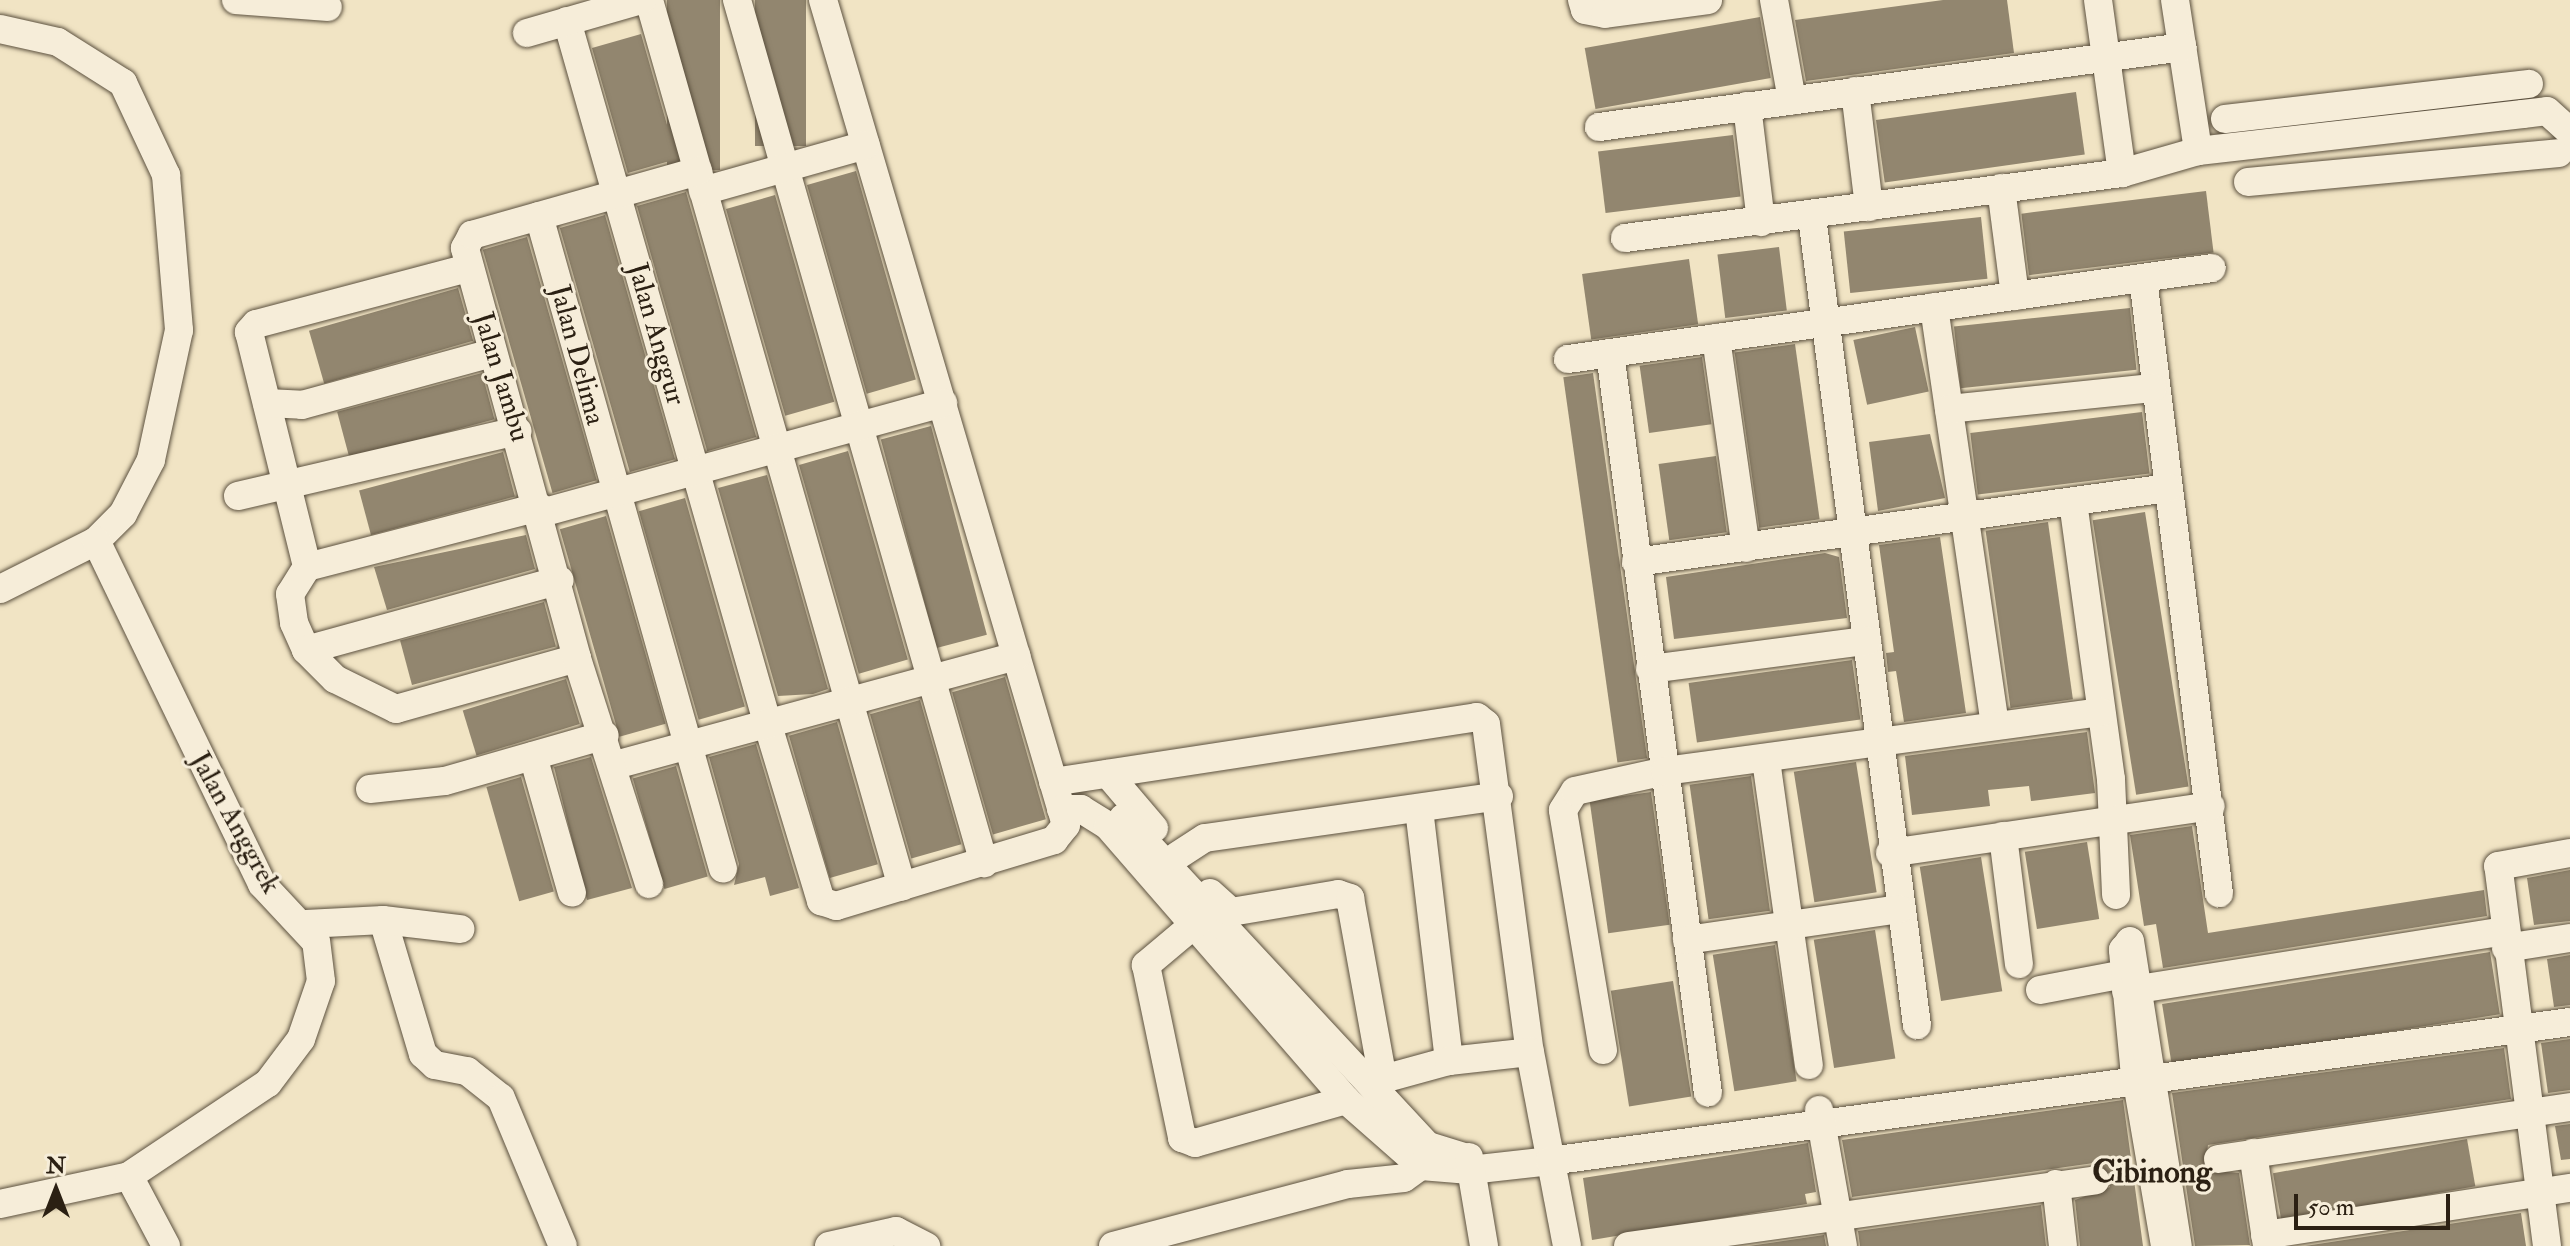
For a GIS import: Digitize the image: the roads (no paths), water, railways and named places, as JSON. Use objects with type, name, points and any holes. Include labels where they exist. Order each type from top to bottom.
[{"type":"street","points":[[236,0],[328,7]]},
{"type":"street","points":[[527,33],[641,0]]},
{"type":"street","points":[[649,0],[902,887],[1054,840],[1066,825],[823,0]]},
{"type":"street","points":[[737,0],[984,863]]},
{"type":"street","points":[[1582,0],[1585,10],[1605,14],[1708,0]]},
{"type":"street","points":[[1774,0],[1792,100]]},
{"type":"street","points":[[2098,0],[2122,173]]},
{"type":"street","points":[[2175,0],[2198,151]]},
{"type":"street","name":"Jalan Anggur","points":[[567,21],[821,901],[836,906],[902,887]]},
{"type":"street","points":[[0,29],[58,42],[108,68],[150,129],[166,175],[177,243],[176,358],[151,460],[123,514],[96,541],[0,589]]},
{"type":"street","points":[[1599,127],[2183,47]]},
{"type":"street","points":[[2225,119],[2529,84]]},
{"type":"street","points":[[1855,91],[1869,207]]},
{"type":"street","points":[[2447,94],[2452,124],[2451,158]]},
{"type":"street","points":[[1747,106],[1761,222]]},
{"type":"street","points":[[2310,109],[2320,174]]},
{"type":"street","points":[[1625,238],[1812,217],[2122,173],[2198,151],[2547,111],[2565,142],[2248,182]]},
{"type":"street","points":[[307,567],[267,403],[247,343],[256,324],[468,254],[539,216],[616,194],[785,167],[866,145]]},
{"type":"street","points":[[2001,188],[2015,296]]},
{"type":"street","name":"Jalan Delima","points":[[539,216],[723,869]]},
{"type":"street","points":[[1812,217],[1883,746],[1890,853],[1917,1025]]},
{"type":"street","name":"Jalan Jambu","points":[[468,254],[492,353],[518,431],[560,580],[577,658],[615,765],[649,884]]},
{"type":"street","points":[[1568,359],[2212,268]]},
{"type":"street","points":[[2143,278],[2153,388],[2211,806],[2219,893]]},
{"type":"street","points":[[1934,307],[1995,726]]},
{"type":"street","points":[[1716,338],[1746,548]]},
{"type":"street","points":[[267,403],[302,405],[492,353]]},
{"type":"street","points":[[1610,353],[1708,1093]]},
{"type":"street","points":[[1949,409],[2153,388]]},
{"type":"street","points":[[577,658],[396,709],[349,690],[306,650],[290,594],[307,567],[697,474],[943,403]]},
{"type":"street","points":[[238,496],[287,489],[518,431]]},
{"type":"street","points":[[1636,562],[2168,488]]},
{"type":"street","points":[[2073,502],[2111,779],[2108,823],[2116,895]]},
{"type":"street","name":"Jalan Anggrek","points":[[0,1204],[129,1176],[286,1064],[321,981],[322,961],[306,924],[262,884],[96,541]]},
{"type":"street","points":[[306,650],[560,580]]},
{"type":"street","points":[[1650,669],[1867,641]]},
{"type":"street","points":[[615,765],[931,676],[1016,656]]},
{"type":"street","points":[[1603,1050],[1565,798],[1665,771],[1883,746],[1995,726],[2101,712]]},
{"type":"street","points":[[1058,795],[1108,774],[1477,717],[1490,731],[1530,1052],[1567,1246]]},
{"type":"street","points":[[370,789],[424,786],[605,735]]},
{"type":"street","points":[[533,756],[572,893]]},
{"type":"street","points":[[1766,760],[1809,1065]]},
{"type":"street","points":[[1108,774],[1177,856],[1207,913],[1346,1100],[1430,1160],[1470,1164],[2142,1072],[2570,1022]]},
{"type":"street","points":[[1058,795],[1108,826],[1207,913],[1377,1083],[1430,1160]]},
{"type":"street","points":[[1177,856],[1205,838],[1499,796]]},
{"type":"street","points":[[1890,853],[2211,806]]},
{"type":"street","points":[[1419,809],[1449,1061]]},
{"type":"street","points":[[2003,836],[2019,964]]},
{"type":"street","points":[[2547,1246],[2515,1030],[2498,866],[2570,853]]},
{"type":"street","points":[[1346,1100],[1195,1143],[1182,1138],[1145,983],[1146,965],[1207,913],[1231,912],[1338,894],[1350,898],[1377,1083]]},
{"type":"street","points":[[1687,940],[1787,920],[1899,909]]},
{"type":"street","points":[[306,924],[383,920],[460,929]]},
{"type":"street","points":[[383,920],[423,1054],[435,1065],[467,1071],[501,1098],[563,1246]]},
{"type":"street","points":[[2040,990],[2131,984],[2505,939],[2570,938]]},
{"type":"street","points":[[2131,984],[2165,1246]]},
{"type":"street","points":[[1377,1083],[1449,1061],[1530,1052]]},
{"type":"street","points":[[2142,1072],[2178,1246]]},
{"type":"street","points":[[2218,1159],[2570,1107]]},
{"type":"street","points":[[1820,1117],[1843,1246]]},
{"type":"street","points":[[2253,1153],[2266,1240],[2570,1188]]},
{"type":"street","points":[[1113,1246],[1348,1184],[1404,1178],[1430,1160]]},
{"type":"street","points":[[1470,1164],[1484,1246]]},
{"type":"street","points":[[129,1176],[166,1246]]},
{"type":"street","points":[[1628,1246],[2095,1180]]},
{"type":"street","points":[[2056,1184],[2063,1246]]},
{"type":"street","points":[[829,1246],[896,1231],[926,1246]]},
{"type":"district","name":"Cibinong","points":[[2152,1172]]}]
